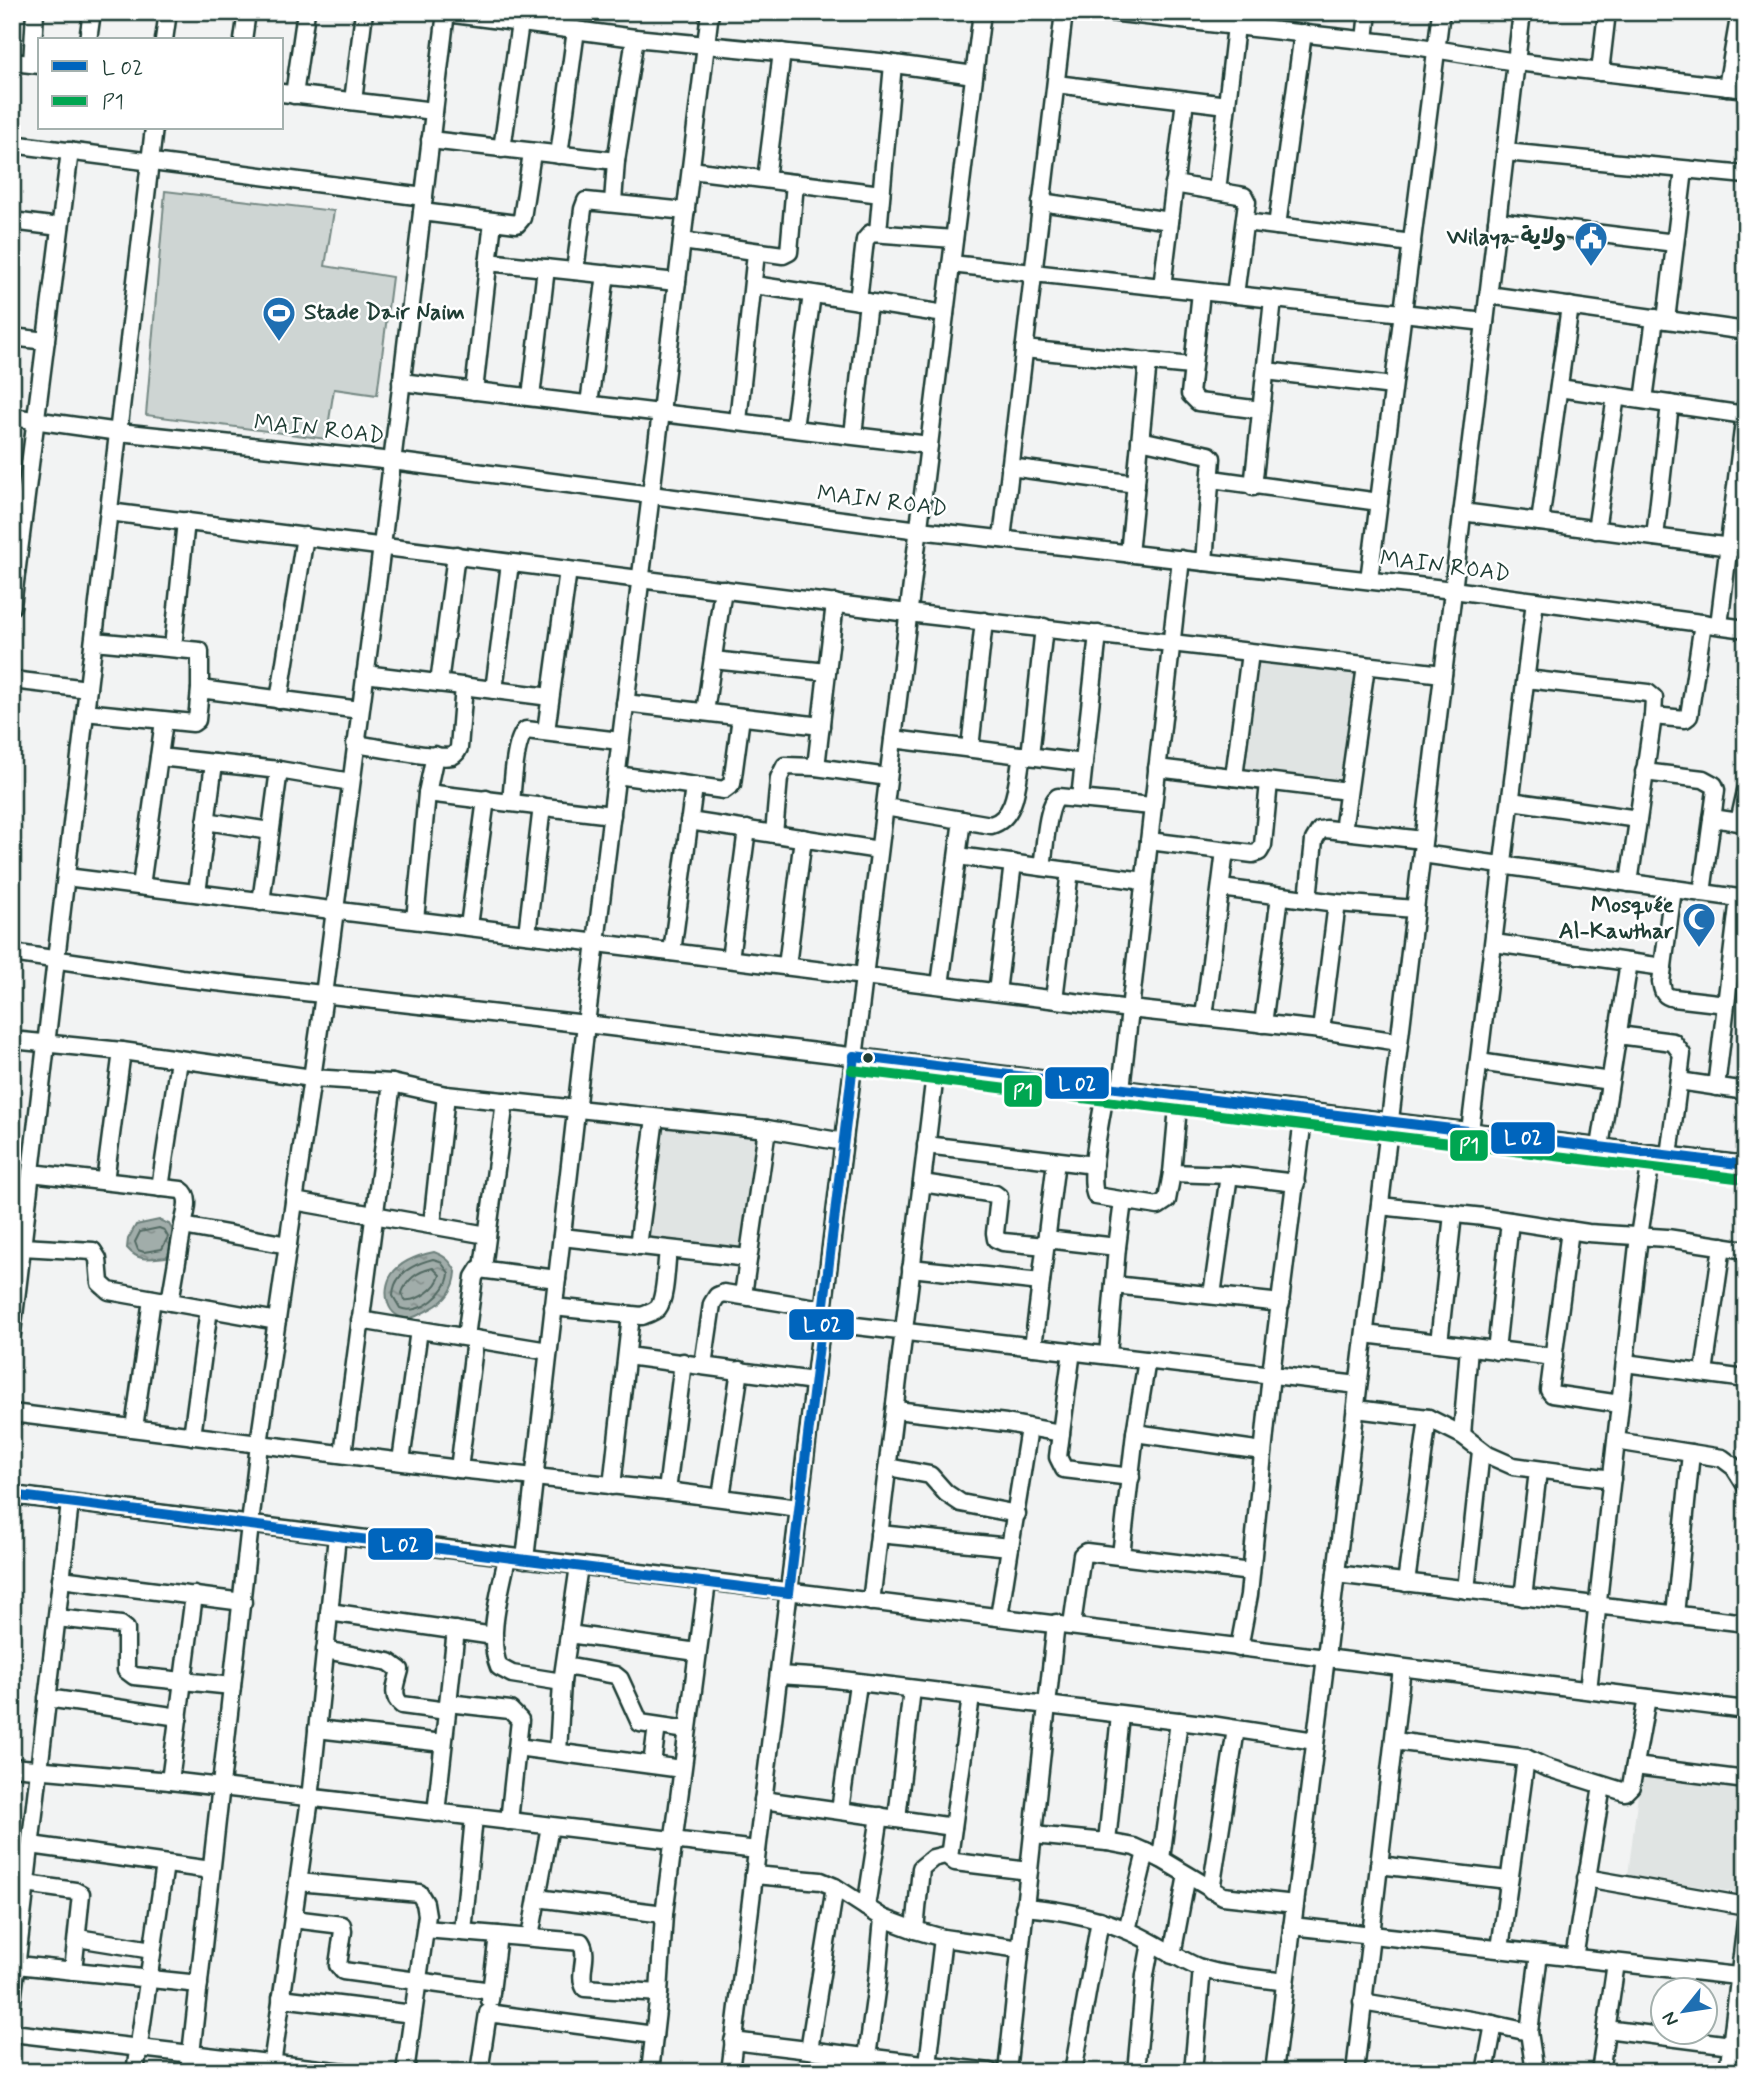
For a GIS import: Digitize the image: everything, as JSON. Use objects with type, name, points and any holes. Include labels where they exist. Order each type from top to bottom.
[{"type":"street","points":[[12,62],[36,64],[35,12]]},
{"type":"street","points":[[88,38],[92,12]]},
{"type":"street","points":[[164,38],[168,12]]},
{"type":"street","points":[[243,38],[247,12]]},
{"type":"street","points":[[306,12],[288,94],[434,111]]},
{"type":"street","points":[[353,101],[364,12]]},
{"type":"street","points":[[189,2072],[259,1444],[335,912],[446,12],[635,38],[893,64],[974,75]]},
{"type":"street","points":[[524,1559],[620,741],[710,12]]},
{"type":"street","points":[[730,2072],[982,12]]},
{"type":"street","points":[[1002,539],[1064,12]]},
{"type":"street","points":[[1110,12],[1196,17],[1236,26],[1266,20],[1303,33],[1746,89]]},
{"type":"street","points":[[1365,40],[1368,12]]},
{"type":"street","points":[[1369,580],[1441,12]]},
{"type":"street","points":[[1273,2072],[1356,1409],[1522,12]]},
{"type":"street","points":[[1600,72],[1607,12]]},
{"type":"street","points":[[1727,87],[1740,12]]},
{"type":"street","points":[[502,149],[520,23]]},
{"type":"street","points":[[1217,191],[1236,26]]},
{"type":"street","points":[[559,155],[576,30]]},
{"type":"street","points":[[1277,226],[1303,33]]},
{"type":"street","points":[[612,202],[635,38]]},
{"type":"street","points":[[766,179],[782,52]]},
{"type":"street","points":[[878,232],[893,64]]},
{"type":"street","points":[[1056,84],[1227,105]]},
{"type":"street","points":[[1162,287],[1185,100]]},
{"type":"street","points":[[12,1333],[15,1286],[57,959],[155,130]]},
{"type":"street","points":[[430,140],[616,161]]},
{"type":"street","points":[[12,144],[151,161],[423,205],[517,224],[520,222],[532,153]]},
{"type":"street","points":[[12,606],[20,489],[37,421],[70,151]]},
{"type":"street","points":[[1505,152],[1746,176]]},
{"type":"street","points":[[691,170],[881,194]]},
{"type":"street","points":[[1644,400],[1675,243],[1684,170]]},
{"type":"street","points":[[682,242],[756,253],[783,255],[789,252],[795,183]]},
{"type":"street","points":[[1174,184],[1244,197],[1247,202],[1235,295]]},
{"type":"street","points":[[575,271],[586,201],[686,211]]},
{"type":"street","points":[[1041,202],[1170,221]]},
{"type":"street","points":[[12,221],[60,227]]},
{"type":"street","points":[[474,391],[494,221]]},
{"type":"street","points":[[1497,221],[1675,243]]},
{"type":"street","points":[[1245,222],[1412,243]]},
{"type":"street","points":[[853,435],[865,240],[871,233],[878,232],[954,239]]},
{"type":"street","points":[[738,421],[756,253]]},
{"type":"street","points":[[488,262],[677,282]]},
{"type":"street","points":[[951,264],[1485,323]]},
{"type":"street","points":[[531,397],[546,268]]},
{"type":"street","points":[[589,404],[606,274]]},
{"type":"street","points":[[754,285],[945,314]]},
{"type":"street","points":[[1201,292],[1190,394],[1198,402],[1261,410]]},
{"type":"street","points":[[794,428],[812,294]]},
{"type":"street","points":[[1488,295],[1746,331]]},
{"type":"street","points":[[1253,486],[1273,299]]},
{"type":"street","points":[[1540,522],[1570,306]]},
{"type":"street","points":[[12,337],[46,341]]},
{"type":"street","points":[[1024,349],[1191,366]]},
{"type":"street","points":[[1129,554],[1149,361]]},
{"type":"street","points":[[1266,371],[1393,386]]},
{"type":"street","points":[[401,382],[929,444]]},
{"type":"street","points":[[1559,388],[1670,404],[1745,410],[1728,547],[1689,716],[1685,719],[1653,716]]},
{"type":"street","points":[[1596,530],[1616,396]]},
{"type":"street","points":[[1655,537],[1670,404]]},
{"type":"street","name":"MAIN ROAD","points":[[12,417],[119,432],[392,461],[919,530],[1453,590],[1746,629]]},
{"type":"street","points":[[1140,440],[1209,455],[1212,479],[1204,562]]},
{"type":"street","points":[[1010,467],[1136,484]]},
{"type":"street","points":[[1212,479],[1379,502]]},
{"type":"street","points":[[109,512],[908,612],[1443,674]]},
{"type":"street","points":[[1462,512],[1746,549]]},
{"type":"street","points":[[173,647],[186,521]]},
{"type":"street","points":[[279,700],[306,536]]},
{"type":"street","points":[[439,683],[456,555]]},
{"type":"street","points":[[1179,1096],[1167,1200],[1158,1206],[1096,1196],[1094,1165],[1114,1088],[1130,1009],[1181,559]]},
{"type":"street","points":[[494,690],[510,563]]},
{"type":"street","points":[[546,731],[568,570]]},
{"type":"street","points":[[705,712],[723,589]]},
{"type":"street","points":[[1470,1131],[1535,601]]},
{"type":"street","points":[[816,767],[835,603]]},
{"type":"street","points":[[970,748],[984,621]]},
{"type":"street","points":[[884,807],[991,825],[1005,818],[1011,810],[1026,755],[1044,627]]},
{"type":"street","points":[[1080,798],[1098,634]]},
{"type":"street","points":[[85,712],[187,724],[197,720],[202,653],[197,649],[94,641]]},
{"type":"street","points":[[1234,777],[1250,653]]},
{"type":"street","points":[[712,660],[827,672]]},
{"type":"street","points":[[1343,831],[1366,666]]},
{"type":"street","points":[[365,674],[550,697]]},
{"type":"street","points":[[1526,679],[1648,693],[1654,698],[1629,883]]},
{"type":"street","points":[[12,680],[88,689]]},
{"type":"street","points":[[355,744],[449,757],[455,754],[459,748],[464,686]]},
{"type":"street","points":[[200,689],[360,710]]},
{"type":"street","points":[[625,703],[821,726]]},
{"type":"street","points":[[617,775],[724,790],[732,784],[741,717]]},
{"type":"street","points":[[141,886],[164,721]]},
{"type":"street","points":[[511,802],[518,742],[522,733],[530,729],[620,741]]},
{"type":"street","points":[[893,739],[1084,763]]},
{"type":"street","points":[[415,919],[427,793],[435,755]]},
{"type":"street","points":[[159,757],[279,770],[351,782]]},
{"type":"street","points":[[197,893],[214,763]]},
{"type":"street","points":[[774,834],[781,771],[785,766],[816,767],[888,778]]},
{"type":"street","points":[[1157,768],[1348,791]]},
{"type":"street","points":[[261,902],[279,770]]},
{"type":"street","points":[[1644,772],[1708,780],[1714,785],[1716,790],[1702,893]]},
{"type":"street","points":[[1149,841],[1253,854],[1259,852],[1263,845],[1269,782]]},
{"type":"street","points":[[672,952],[694,787]]},
{"type":"street","points":[[1712,818],[1742,823],[1746,791]]},
{"type":"street","points":[[427,793],[612,815]]},
{"type":"street","points":[[1042,867],[1052,803],[1058,797],[1152,806]]},
{"type":"street","points":[[469,926],[486,799]]},
{"type":"street","points":[[1511,802],[1638,819]]},
{"type":"street","points":[[527,934],[542,806]]},
{"type":"street","points":[[940,985],[962,820]]},
{"type":"street","points":[[206,821],[270,831]]},
{"type":"street","points":[[689,821],[879,850]]},
{"type":"street","points":[[1308,899],[1316,834],[1325,829],[1504,865],[1743,899],[1738,967],[1726,1004],[1716,1087]]},
{"type":"street","points":[[730,959],[747,830]]},
{"type":"street","points":[[787,966],[803,838]]},
{"type":"street","points":[[1204,1017],[1225,851]]},
{"type":"street","points":[[958,856],[1144,881]]},
{"type":"street","points":[[997,992],[1013,863]]},
{"type":"street","points":[[1054,999],[1070,871]]},
{"type":"street","points":[[66,877],[1130,1009],[1321,1030],[1399,1042]]},
{"type":"street","points":[[1221,888],[1338,903],[1415,909]]},
{"type":"street","points":[[1673,889],[1661,982],[1663,992],[1667,997],[1726,1004]]},
{"type":"street","points":[[1263,1024],[1280,896]]},
{"type":"street","points":[[1321,1030],[1338,903]]},
{"type":"street","points":[[1494,943],[1663,967]]},
{"type":"street","points":[[12,953],[181,978],[854,1056],[1746,1165]]},
{"type":"street","points":[[1600,1147],[1629,962]]},
{"type":"street","points":[[1618,1035],[1673,1042],[1682,1054],[1669,1156]]},
{"type":"street","points":[[12,1040],[122,1051],[312,1078],[392,1083],[446,1095],[767,1129],[844,1142]]},
{"type":"street","points":[[105,1181],[122,1051]]},
{"type":"street","points":[[160,1188],[179,1060]]},
{"type":"street","points":[[1479,1062],[1610,1081]]},
{"type":"street","points":[[871,1602],[936,1066]]},
{"type":"street","points":[[1679,1081],[1746,1091]]},
{"type":"street","points":[[343,1454],[392,1083]]},
{"type":"street","points":[[432,1225],[446,1095]]},
{"type":"street","points":[[459,1469],[474,1277],[483,1268],[505,1101]]},
{"type":"street","points":[[1239,1648],[1251,1572],[1262,1451],[1304,1111]]},
{"type":"street","points":[[638,1246],[655,1118]]},
{"type":"street","points":[[743,1295],[767,1129]]},
{"type":"street","points":[[926,1145],[1094,1165]]},
{"type":"street","points":[[1588,1690],[1639,1236],[1651,1154]]},
{"type":"street","points":[[1033,1347],[1056,1161]]},
{"type":"street","points":[[31,1173],[181,1190],[186,1193],[188,1198],[170,1302]]},
{"type":"street","points":[[1172,1173],[1229,1175],[1296,1183]]},
{"type":"street","points":[[1212,1296],[1229,1175]]},
{"type":"street","points":[[922,1184],[995,1194],[999,1197],[995,1233],[996,1238],[1003,1241],[1117,1247]]},
{"type":"street","points":[[294,1201],[487,1235]]},
{"type":"street","points":[[1108,1355],[1123,1201]]},
{"type":"street","points":[[1380,1206],[1746,1250]]},
{"type":"street","points":[[1439,1343],[1453,1214]]},
{"type":"street","points":[[1496,1351],[1510,1221]]},
{"type":"street","points":[[183,1226],[288,1245]]},
{"type":"street","points":[[1570,1230],[1550,1392],[1620,1404]]},
{"type":"street","points":[[562,1237],[748,1258]]},
{"type":"street","points":[[1704,1373],[1722,1246]]},
{"type":"street","points":[[22,1247],[93,1251],[98,1259],[100,1283],[109,1291],[277,1321]]},
{"type":"street","points":[[553,1307],[642,1316],[658,1308],[662,1300],[668,1250]]},
{"type":"street","points":[[483,1268],[557,1279]]},
{"type":"street","points":[[911,1268],[1041,1282]]},
{"type":"street","points":[[1114,1285],[1281,1303]]},
{"type":"street","points":[[703,1365],[714,1300],[724,1293],[904,1331],[1358,1385]]},
{"type":"street","points":[[134,1428],[152,1299]]},
{"type":"street","points":[[192,1436],[209,1309]]},
{"type":"street","points":[[612,1486],[631,1315]]},
{"type":"street","points":[[360,1320],[548,1351]]},
{"type":"street","points":[[401,1461],[419,1330]]},
{"type":"street","points":[[1364,1334],[1554,1356]]},
{"type":"street","points":[[1462,1435],[1469,1347]]},
{"type":"street","points":[[1072,1351],[1058,1457],[1064,1469],[1131,1477]]},
{"type":"street","points":[[627,1356],[814,1381]]},
{"type":"street","points":[[1121,1555],[1135,1433],[1147,1360]]},
{"type":"street","points":[[667,1491],[683,1362]]},
{"type":"street","points":[[1625,1363],[1746,1379]]},
{"type":"street","points":[[721,1497],[740,1370]]},
{"type":"street","points":[[1356,1409],[1428,1418],[1462,1435],[1481,1451],[1513,1466],[1612,1479]]},
{"type":"street","points":[[896,1410],[1062,1433]]},
{"type":"street","points":[[12,1413],[799,1508]]},
{"type":"street","points":[[1406,1583],[1428,1418]]},
{"type":"street","points":[[999,1617],[1029,1428]]},
{"type":"street","points":[[1135,1433],[1262,1451]]},
{"type":"street","points":[[1616,1441],[1722,1458],[1728,1461],[1746,1486]]},
{"type":"street","points":[[1466,1590],[1481,1451]]},
{"type":"street","points":[[1675,1615],[1691,1453]]},
{"type":"street","points":[[888,1467],[930,1475],[953,1500],[961,1503],[1017,1514]]},
{"type":"street","points":[[1523,1597],[1538,1471]]},
{"type":"street","points":[[12,1495],[1746,1710]]},
{"type":"street","points":[[12,2003],[70,1503]]},
{"type":"street","points":[[880,1534],[1010,1547]]},
{"type":"street","points":[[271,2067],[310,1798],[337,1536]]},
{"type":"street","points":[[1007,2072],[1046,1706],[1082,1555],[1092,1551],[1251,1572]]},
{"type":"street","points":[[507,1557],[494,1636],[494,1656],[499,1667],[512,1674],[562,1682]]},
{"type":"street","points":[[558,1752],[562,1682],[579,1566]]},
{"type":"street","points":[[1336,1574],[1746,1623]]},
{"type":"street","points":[[61,1579],[243,1602]]},
{"type":"street","points":[[650,2072],[664,1914],[707,1582]]},
{"type":"street","points":[[170,1781],[194,1595]]},
{"type":"street","points":[[329,1612],[494,1636]]},
{"type":"street","points":[[57,1618],[121,1625],[128,1634],[127,1670],[134,1676],[232,1686]]},
{"type":"street","points":[[436,1813],[456,1630]]},
{"type":"street","points":[[569,1634],[697,1652]]},
{"type":"street","points":[[325,1650],[397,1665],[400,1670],[394,1695],[402,1705],[510,1710],[520,1720],[509,1821]]},
{"type":"street","points":[[565,1665],[615,1675],[624,1684],[637,1720],[643,1724],[687,1730]]},
{"type":"street","points":[[1355,2072],[1402,1668]]},
{"type":"street","points":[[779,1675],[826,1678],[1236,1728],[1315,1741]]},
{"type":"street","points":[[840,1810],[858,1684]]},
{"type":"street","points":[[866,1907],[888,1817],[912,1689]]},
{"type":"street","points":[[948,1854],[971,1697]]},
{"type":"street","points":[[47,1698],[179,1717]]},
{"type":"street","points":[[1394,1741],[1526,1758],[1602,1786],[1627,1791],[1631,1786],[1647,1698]]},
{"type":"street","points":[[1107,1842],[1120,1715]]},
{"type":"street","points":[[1127,1930],[1154,1855],[1179,1721]]},
{"type":"street","points":[[652,1765],[657,1726]]},
{"type":"street","points":[[1211,1890],[1236,1728]]},
{"type":"street","points":[[317,1729],[443,1743]]},
{"type":"street","points":[[517,1747],[682,1769]]},
{"type":"street","points":[[1500,1950],[1526,1758]]},
{"type":"street","points":[[1635,1766],[1746,1780]]},
{"type":"street","points":[[12,1768],[170,1781],[757,1850]]},
{"type":"street","points":[[1574,1958],[1602,1786]]},
{"type":"street","points":[[763,1800],[953,1827]]},
{"type":"street","points":[[463,1932],[474,1817]]},
{"type":"street","points":[[530,1937],[550,1826]]},
{"type":"street","points":[[1033,1835],[1107,1842],[1154,1855],[1223,1896],[1295,1904]]},
{"type":"street","points":[[31,1845],[212,1870]]},
{"type":"street","points":[[948,1854],[955,1862],[1029,1871]]},
{"type":"street","points":[[915,1930],[921,1868],[933,1857],[948,1854]]},
{"type":"street","points":[[135,2072],[164,1864]]},
{"type":"street","points":[[1379,1865],[1508,1880]]},
{"type":"street","points":[[754,1875],[821,1881],[883,1918],[915,1930],[943,1938],[1020,1949]]},
{"type":"street","points":[[1172,1955],[1187,1875]]},
{"type":"street","points":[[1586,1878],[1746,1906]]},
{"type":"street","points":[[298,1882],[419,1893],[425,1903],[427,1915],[405,2072]]},
{"type":"street","points":[[26,1884],[81,1894],[73,1972]]},
{"type":"street","points":[[809,2050],[835,1887]]},
{"type":"street","points":[[537,1898],[664,1914]]},
{"type":"street","points":[[1024,1907],[1066,1911],[1100,1920],[1127,1930],[1202,1968],[1285,1982]]},
{"type":"street","points":[[867,2057],[883,1918]]},
{"type":"street","points":[[293,1919],[342,1925],[338,1965],[344,1971],[491,1991]]},
{"type":"street","points":[[1073,2072],[1100,1920]]},
{"type":"street","points":[[1728,2072],[1743,1977],[1746,1922]]},
{"type":"street","points":[[1292,1926],[1743,1977]]},
{"type":"street","points":[[425,1929],[581,1942],[584,1950],[582,1983],[585,1989],[659,1993]]},
{"type":"street","points":[[479,2072],[498,1935]]},
{"type":"street","points":[[78,1938],[152,1950]]},
{"type":"street","points":[[928,2064],[943,1938]]},
{"type":"street","points":[[1136,2072],[1145,1975],[1151,1943]]},
{"type":"street","points":[[1535,2072],[1528,2032],[1539,1954]]},
{"type":"street","points":[[1600,2072],[1616,1962]]},
{"type":"street","points":[[17,1965],[199,1984]]},
{"type":"street","points":[[1193,2072],[1202,1968]]},
{"type":"street","points":[[281,1998],[413,2014]]},
{"type":"street","points":[[1362,2002],[1528,2032]]},
{"type":"street","points":[[488,2013],[654,2035]]},
{"type":"street","points":[[1485,2072],[1494,2024]]},
{"type":"street","points":[[1606,2029],[1731,2045]]},
{"type":"street","points":[[12,2033],[191,2053],[271,2067],[345,2072]]},
{"type":"street","points":[[733,2041],[990,2072]]},
{"type":"shaded area","points":[[165,191],[334,211],[325,266],[392,277],[377,395],[334,389],[326,439],[146,415]]},
{"type":"shaded area","points":[[1257,657],[1359,670],[1345,783],[1243,770]]},
{"type":"shaded area","points":[[660,1119],[760,1131],[747,1250],[647,1238]]},
{"type":"shaded area","points":[[1641,1769],[1746,1783],[1746,1843],[1740,1893],[1628,1875]]},
{"type":"water","points":[[159,1220],[169,1224],[176,1236],[174,1247],[166,1257],[136,1256],[127,1248],[128,1239],[136,1225]]},
{"type":"water","points":[[434,1252],[447,1259],[456,1272],[449,1294],[436,1306],[415,1317],[396,1314],[388,1303],[387,1295],[392,1274],[411,1259]]},
{"type":"transit line","points":[[854,1056],[1746,1165]]},
{"type":"transit line","points":[[789,1593],[854,1056]]},
{"type":"transit line","name":"P1","points":[[852,1070],[1744,1179]]},
{"type":"transit line","points":[[12,1495],[789,1593]]},
{"type":"place","name":"Wilaya ولاية","points":[[1591,268]]},
{"type":"place","name":"Stade Dair Naim","points":[[279,343]]},
{"type":"place","name":"Mosquée Al-Kawthar","points":[[1699,949]]}]
